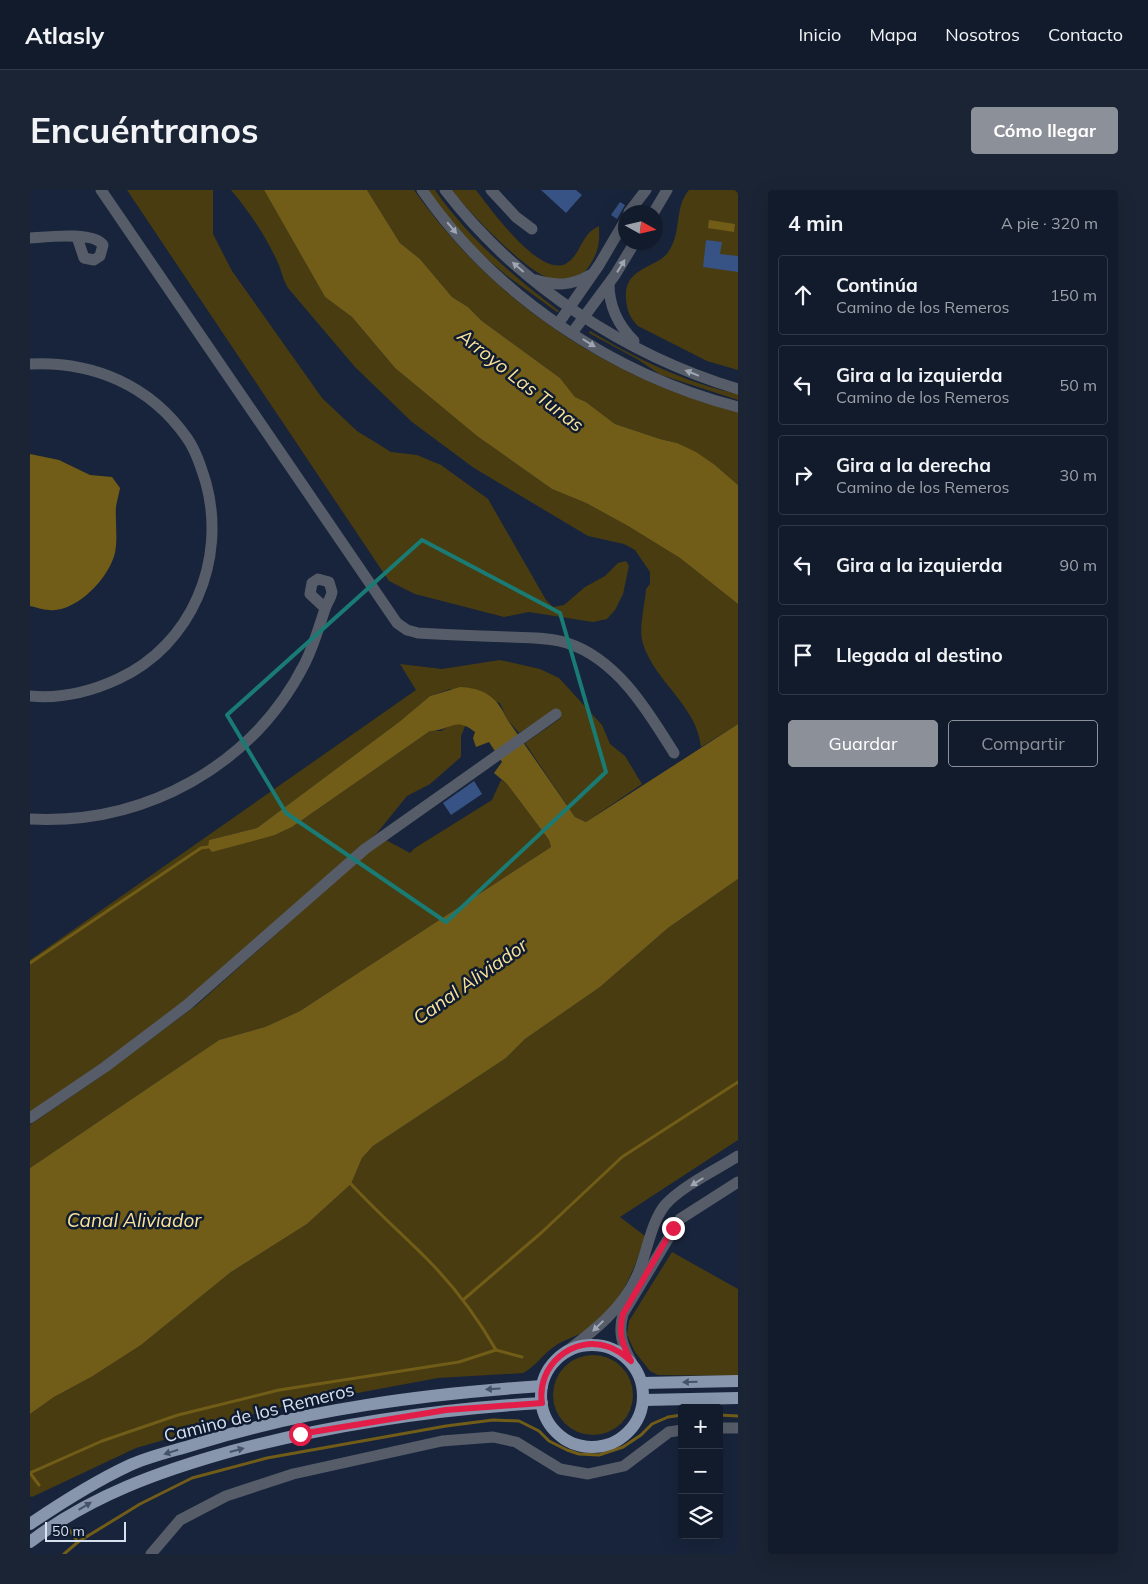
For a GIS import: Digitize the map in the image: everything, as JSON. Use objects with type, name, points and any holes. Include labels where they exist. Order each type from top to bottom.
[{"type":"main road","points":[[580,1345],[601,1345],[620,1352],[631,1361],[642,1383],[644,1400],[634,1426],[624,1436],[611,1444],[598,1447],[577,1444],[558,1435],[549,1424],[542,1403],[542,1386],[547,1370],[556,1359],[580,1345]]},
{"type":"main road","points":[[642,1383],[738,1382]]},
{"type":"main road","name":"Camino de los Remeros","points":[[30,1524],[56,1506],[129,1466],[217,1438],[362,1405],[445,1393],[542,1386]]},
{"type":"main road","points":[[644,1400],[738,1398]]},
{"type":"main road","name":"Camino de los Remeros","points":[[30,1542],[94,1501],[131,1483],[197,1461],[300,1434],[374,1420],[446,1410],[542,1403]]},
{"type":"street","points":[[101,190],[397,623],[407,630],[418,633],[536,638],[566,642],[586,652],[613,671],[643,704],[674,753]]},
{"type":"street","points":[[422,190],[475,256],[531,305],[558,324],[598,349],[673,386],[738,407]]},
{"type":"street","points":[[445,190],[468,221],[532,279],[570,307],[644,351],[687,372],[738,389]]},
{"type":"street","points":[[491,190],[516,217],[532,229]]},
{"type":"street","points":[[634,205],[646,190]]},
{"type":"street","points":[[658,205],[667,190]]},
{"type":"street","points":[[558,324],[618,231]]},
{"type":"street","points":[[30,238],[57,236],[77,238]]},
{"type":"street","points":[[572,333],[609,284],[630,250]]},
{"type":"street","points":[[532,279],[561,286],[580,281],[592,274]]},
{"type":"street","points":[[609,284],[609,296],[614,312],[624,330],[644,351]]},
{"type":"street","points":[[30,364],[63,363],[94,370],[128,384],[148,397],[177,425],[196,455],[208,493],[212,520],[209,563],[203,588],[184,622],[162,651],[128,674],[103,686],[60,696],[30,696]]},
{"type":"street","points":[[30,819],[79,818],[130,809],[188,785],[219,765],[254,736],[290,687],[314,643],[325,608]]},
{"type":"street","points":[[30,1118],[105,1067],[188,1005],[365,849],[556,714]]},
{"type":"street","points":[[567,1351],[596,1329],[624,1299],[637,1277],[664,1206],[675,1196],[738,1156]]},
{"type":"street","points":[[631,1361],[621,1344],[619,1328],[623,1314],[673,1228],[688,1213],[738,1182]]},
{"type":"street","points":[[723,1428],[738,1428]]},
{"type":"street","points":[[151,1554],[180,1520],[226,1496],[293,1474],[442,1441],[493,1437],[516,1442],[560,1469],[588,1474],[624,1466],[669,1432],[678,1431]]},
{"type":"highlighted area","points":[[422,540],[560,613],[606,772],[446,922],[286,813],[227,715]]},
{"type":"shaded area","points":[[127,190],[213,190],[213,234],[232,271],[322,398],[357,431],[391,452],[417,455],[441,465],[488,499],[546,600],[553,607],[564,605],[585,587],[605,576],[618,563],[626,561],[629,566],[623,594],[615,610],[607,619],[593,622],[529,612],[504,617],[415,594],[389,581]]},
{"type":"shaded area","points":[[231,190],[264,190],[325,297],[352,317],[395,368],[477,436],[552,489],[586,503],[680,558],[738,604],[738,724],[701,747],[698,732],[692,719],[657,671],[643,644],[641,624],[646,589],[650,584],[650,572],[635,550],[624,544],[588,536],[474,468],[412,422],[355,367],[288,288],[274,254],[263,234]]},
{"type":"shaded area","points":[[367,190],[414,190],[445,230],[479,266],[516,300],[556,330],[599,356],[643,379],[690,397],[738,412],[738,485],[715,465],[677,443],[615,424],[586,402],[575,397],[560,378],[482,321],[468,307],[452,297],[420,259],[400,243]]},
{"type":"shaded area","points":[[427,190],[435,190],[462,225],[492,255],[559,311],[557,312],[506,275],[471,245]]},
{"type":"shaded area","points":[[451,190],[476,190],[517,240],[544,261],[556,265],[567,263],[576,254],[588,234],[599,226],[599,244],[596,254],[585,272],[572,278],[556,280],[545,276],[531,268],[500,242]]},
{"type":"shaded area","points":[[689,190],[738,190],[738,370],[707,361],[638,326],[628,311],[626,299],[630,280],[642,269],[664,257],[669,251],[676,236],[681,204]]},
{"type":"shaded area","points":[[590,331],[625,351],[661,368],[699,383],[738,394],[738,400],[661,375],[637,359],[589,333]]},
{"type":"shaded area","points":[[500,660],[540,669],[559,678],[602,725],[610,744],[625,756],[642,784],[586,822],[575,817],[525,743],[561,718],[555,710],[519,733],[507,719],[500,703],[450,689],[430,696],[399,722],[257,828],[209,840],[275,835],[292,827],[430,731],[441,731],[452,724],[466,724],[461,736],[461,757],[430,784],[407,796],[377,833],[181,1004],[91,1071],[30,1112],[30,960],[416,690],[400,664],[442,669]]},
{"type":"shaded area","points":[[501,780],[507,784],[549,840],[551,847],[300,1011],[265,1027],[219,1040],[30,1168],[30,1125],[103,1075],[198,1004],[369,851],[386,840],[410,853],[492,800]]},
{"type":"shaded area","points":[[738,879],[738,1140],[620,1217],[645,1236],[625,1287],[618,1299],[600,1319],[586,1331],[555,1346],[523,1373],[438,1378],[271,1409],[136,1448],[32,1497],[30,1496],[30,1414],[54,1397],[93,1376],[141,1345],[231,1272],[307,1224],[351,1184],[362,1158],[373,1146],[506,1058],[525,1039],[600,987],[668,928]]},
{"type":"shaded area","points":[[672,1252],[738,1289],[738,1376],[658,1375],[650,1371],[635,1352],[627,1335],[629,1321]]},
{"type":"shaded area","points":[[593,1355],[608,1358],[621,1367],[630,1380],[633,1395],[630,1410],[621,1423],[608,1432],[593,1435],[578,1432],[565,1423],[556,1410],[553,1395],[556,1380],[565,1367],[578,1358]]},
{"type":"water","name":"Arroyo Las Tunas","points":[[264,190],[367,190],[400,243],[420,259],[452,297],[468,307],[482,321],[560,378],[575,397],[586,402],[615,424],[677,443],[696,452],[715,465],[738,485],[738,604],[680,558],[586,503],[552,489],[477,436],[395,368],[352,317],[325,297]]},
{"type":"water","points":[[709,220],[735,224],[734,232],[708,228]]},
{"type":"water","points":[[30,454],[59,460],[90,475],[112,477],[120,488],[116,507],[116,547],[112,563],[99,583],[90,592],[70,606],[59,609],[47,610],[30,606]]},
{"type":"water","name":"Canal Aliviador","points":[[460,687],[476,689],[494,699],[575,817],[586,822],[738,724],[738,879],[668,928],[600,987],[525,1039],[506,1058],[373,1146],[362,1158],[351,1184],[307,1224],[231,1272],[141,1345],[93,1376],[54,1397],[30,1414],[30,1168],[219,1040],[265,1027],[300,1011],[551,847],[549,840],[507,784],[494,773],[502,762],[489,742],[476,747],[473,738],[475,732],[468,727],[458,724],[430,731],[292,827],[275,835],[212,852],[208,847],[209,840],[257,828],[399,722],[430,696]]},
{"type":"building","points":[[541,190],[576,190],[582,195],[566,213]]},
{"type":"building","points":[[620,202],[625,205],[618,205],[617,219],[611,215]]},
{"type":"building","points":[[706,240],[722,242],[720,254],[738,256],[738,272],[703,267]]},
{"type":"building","points":[[474,781],[482,794],[451,815],[443,803]]},
{"type":"waterway","points":[[30,963],[201,848],[208,847]]},
{"type":"waterway","points":[[463,1300],[541,1233],[622,1157],[738,1082]]},
{"type":"waterway","points":[[351,1184],[427,1259],[456,1291],[496,1350]]},
{"type":"waterway","points":[[30,1473],[102,1441],[178,1415],[279,1390],[459,1362],[496,1350],[522,1357]]},
{"type":"waterway","points":[[723,1415],[738,1416]]},
{"type":"waterway","points":[[64,1554],[78,1542],[140,1504],[192,1478],[267,1458],[446,1426],[493,1420],[519,1421],[539,1431],[549,1441],[567,1450],[579,1454],[599,1455],[623,1447],[641,1435],[652,1424],[668,1417],[678,1416]]},
{"type":"waterway","points":[[30,1473],[39,1485]]},
{"type":"waterway","points":[[68,1528],[78,1542]]},
{"type":"route","points":[[300,1434],[446,1410],[542,1403],[542,1384],[547,1370],[556,1359],[580,1345],[608,1346],[620,1352],[631,1361],[621,1344],[619,1328],[623,1314],[673,1228]]}]
